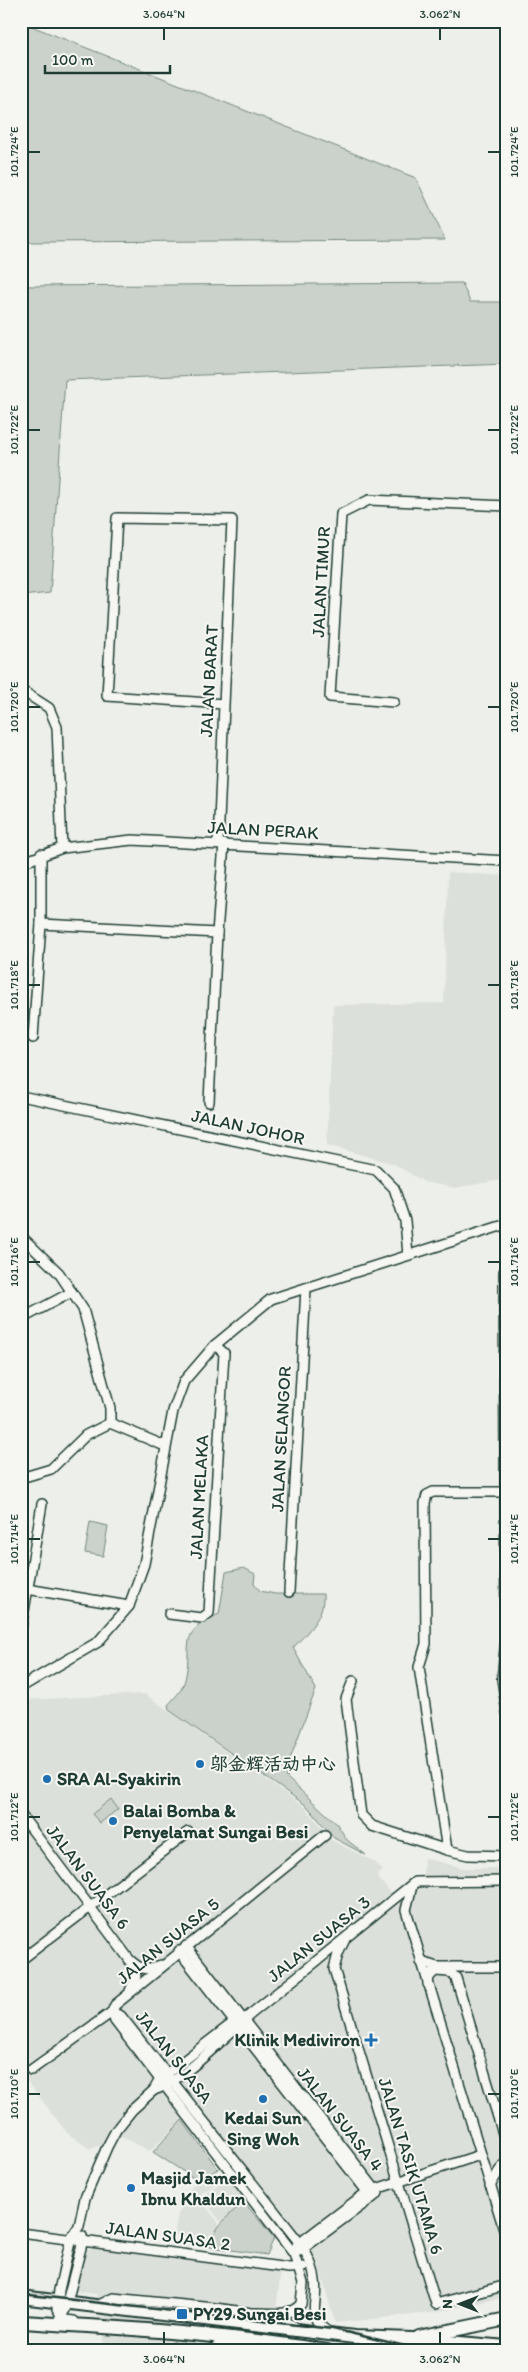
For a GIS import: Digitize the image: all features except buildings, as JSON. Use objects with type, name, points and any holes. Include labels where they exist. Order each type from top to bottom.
[{"type":"highway","points":[[21,2297],[304,2330],[433,2351]]},
{"type":"highway","points":[[412,2339],[507,2319]]},
{"type":"highway","points":[[60,2320],[75,2331],[261,2351]]},
{"type":"highway","points":[[21,2322],[45,2323],[60,2320],[327,2351]]},
{"type":"highway","points":[[354,2337],[412,2339],[507,2347]]},
{"type":"street","name":"JALAN TIMUR","points":[[394,702],[330,697],[341,514],[369,500],[507,506]]},
{"type":"street","name":"JALAN BARAT","points":[[209,1102],[221,844],[224,704],[232,520],[117,518],[107,696],[224,704]]},
{"type":"street","points":[[21,690],[49,708],[57,727],[62,848]]},
{"type":"street","name":"JALAN PERAK","points":[[21,863],[41,854],[62,848],[132,840],[507,861]]},
{"type":"street","points":[[33,1038],[40,924],[41,854]]},
{"type":"street","points":[[40,924],[217,933]]},
{"type":"street","name":"JALAN JOHOR","points":[[21,1096],[376,1170],[394,1188],[405,1221],[408,1255]]},
{"type":"street","points":[[21,1687],[98,1642],[128,1606],[144,1564],[173,1411],[184,1381],[215,1345],[271,1299],[507,1224]]},
{"type":"street","points":[[21,1236],[59,1273],[83,1309],[110,1408],[110,1422]]},
{"type":"street","points":[[505,1271],[506,1638],[502,1679],[507,1713]]},
{"type":"street","name":"JALAN SELANGOR","points":[[289,1592],[306,1288]]},
{"type":"street","points":[[21,1320],[72,1292]]},
{"type":"street","name":"JALAN MELAKA","points":[[169,1614],[202,1618],[209,1613],[224,1354],[215,1345]]},
{"type":"street","points":[[110,1422],[165,1446]]},
{"type":"street","points":[[21,1478],[51,1469],[86,1435],[110,1422]]},
{"type":"street","points":[[447,1850],[419,1667],[426,1644],[425,1502],[427,1495],[433,1492],[506,1492]]},
{"type":"street","points":[[21,1628],[24,1588],[42,1504]]},
{"type":"street","points":[[24,1588],[128,1606]]},
{"type":"street","points":[[353,1681],[346,1699],[361,1815],[372,1826],[468,1856],[507,1856]]},
{"type":"street","name":"JALAN SUASA 6","points":[[21,1815],[129,1959],[139,1968],[145,1970],[165,1963]]},
{"type":"street","points":[[21,1960],[188,1832]]},
{"type":"street","name":"JALAN SUASA 5","points":[[31,2070],[112,2012],[115,2005],[156,1973],[165,1963],[325,1835]]},
{"type":"street","points":[[507,1881],[414,1882],[408,1896],[406,1910],[507,2239]]},
{"type":"street","name":"JALAN SUASA 3","points":[[61,2302],[71,2238],[79,2226],[85,2198],[116,2130],[132,2110],[166,2080],[314,1965],[414,1882]]},
{"type":"street","points":[[390,1903],[398,1904],[406,1910]]},
{"type":"street","points":[[314,1965],[327,1964],[334,1969],[345,1939]]},
{"type":"street","name":"JALAN SUASA 4","points":[[182,1949],[238,2023],[374,2192]]},
{"type":"street","name":"JALAN SUASA 6","points":[[129,1959],[136,1976],[130,1993]]},
{"type":"street","points":[[421,1962],[437,1967],[507,1967]]},
{"type":"street","points":[[458,1981],[462,1972],[472,1967]]},
{"type":"street","name":"JALAN TASIK UTAMA 6","points":[[334,1969],[436,2304],[507,2285]]},
{"type":"street","points":[[428,1984],[429,1977],[435,1972],[450,1972],[458,1981],[507,2147]]},
{"type":"street","name":"JALAN SUASA","points":[[112,2012],[115,2021],[166,2080],[302,2246],[316,2281],[314,2318],[320,2326],[333,2334]]},
{"type":"street","name":"JALAN SUASA","points":[[166,2080],[292,2251],[299,2268],[304,2293],[297,2308],[285,2313],[257,2313]]},
{"type":"street","points":[[292,2251],[302,2246],[374,2192],[398,2181],[480,2156]]},
{"type":"street","points":[[490,2186],[507,2162]]},
{"type":"street","points":[[484,2168],[499,2171]]},
{"type":"street","name":"JALAN SUASA 3","points":[[79,2226],[83,2240]]},
{"type":"street","name":"JALAN SUASA 2","points":[[21,2232],[165,2253],[299,2268],[311,2266]]},
{"type":"street","points":[[60,2320],[57,2309],[83,2240]]},
{"type":"street","points":[[97,2306],[114,2298],[257,2313],[304,2330]]},
{"type":"shaded area","points":[[21,22],[416,178],[445,240],[21,242]]},
{"type":"shaded area","points":[[462,283],[470,302],[507,302],[507,364],[65,380],[50,593],[21,596],[21,286]]},
{"type":"shaded area","points":[[448,872],[507,876],[507,1179],[455,1188],[424,1182],[394,1164],[327,1145],[333,1005],[444,1003]]},
{"type":"shaded area","points":[[90,1522],[108,1526],[103,1556],[85,1553]]},
{"type":"shaded area","points":[[244,1568],[255,1574],[254,1583],[260,1591],[275,1594],[323,1594],[323,1602],[318,1617],[293,1648],[316,1689],[286,1770],[287,1778],[337,1824],[347,1840],[366,1855],[334,1838],[307,1806],[169,1710],[168,1705],[184,1683],[191,1635],[205,1621],[219,1614],[226,1572]]},
{"type":"shaded area","points":[[145,1694],[305,1807],[333,1841],[375,1862],[383,1870],[377,1877],[393,1895],[423,1874],[424,1858],[463,1868],[507,1868],[507,2297],[431,2313],[335,2323],[318,2264],[260,2202],[220,2221],[202,2197],[228,2175],[184,2117],[150,2151],[122,2137],[90,2149],[67,2133],[21,2073],[21,1700]]},
{"type":"shaded area","points":[[111,1799],[118,1809],[100,1823],[92,1814]]},
{"type":"shaded area","points":[[182,2120],[218,2169],[198,2181],[153,2152]]},
{"type":"shaded area","points":[[206,2174],[214,2185],[198,2196],[220,2225],[211,2241],[174,2235],[178,2214],[192,2186]]},
{"type":"shaded area","points":[[244,2202],[274,2238],[267,2255],[210,2247],[218,2227]]},
{"type":"shaded area","points":[[100,2248],[281,2271],[271,2351],[105,2351],[96,2294],[74,2291],[87,2250]]},
{"type":"tram line","points":[[21,2346],[66,2351]]},
{"type":"railway","points":[[21,2294],[333,2329],[426,2351]]},
{"type":"place","name":"邬金辉活动中心","points":[[200,1764]]},
{"type":"place","name":"SRA Al-Syakirin","points":[[47,1779]]},
{"type":"place","name":"Balai Bomba & Penyelamat Sungai Besi","points":[[113,1821]]},
{"type":"place","name":"Klinik Mediviron","points":[[371,2040]]},
{"type":"place","name":"Kedai Sun Sing Woh","points":[[263,2099]]},
{"type":"place","name":"Masjid Jamek Ibnu Khaldun","points":[[131,2188]]},
{"type":"place","name":"PY29 Sungai Besi","points":[[182,2314]]}]
